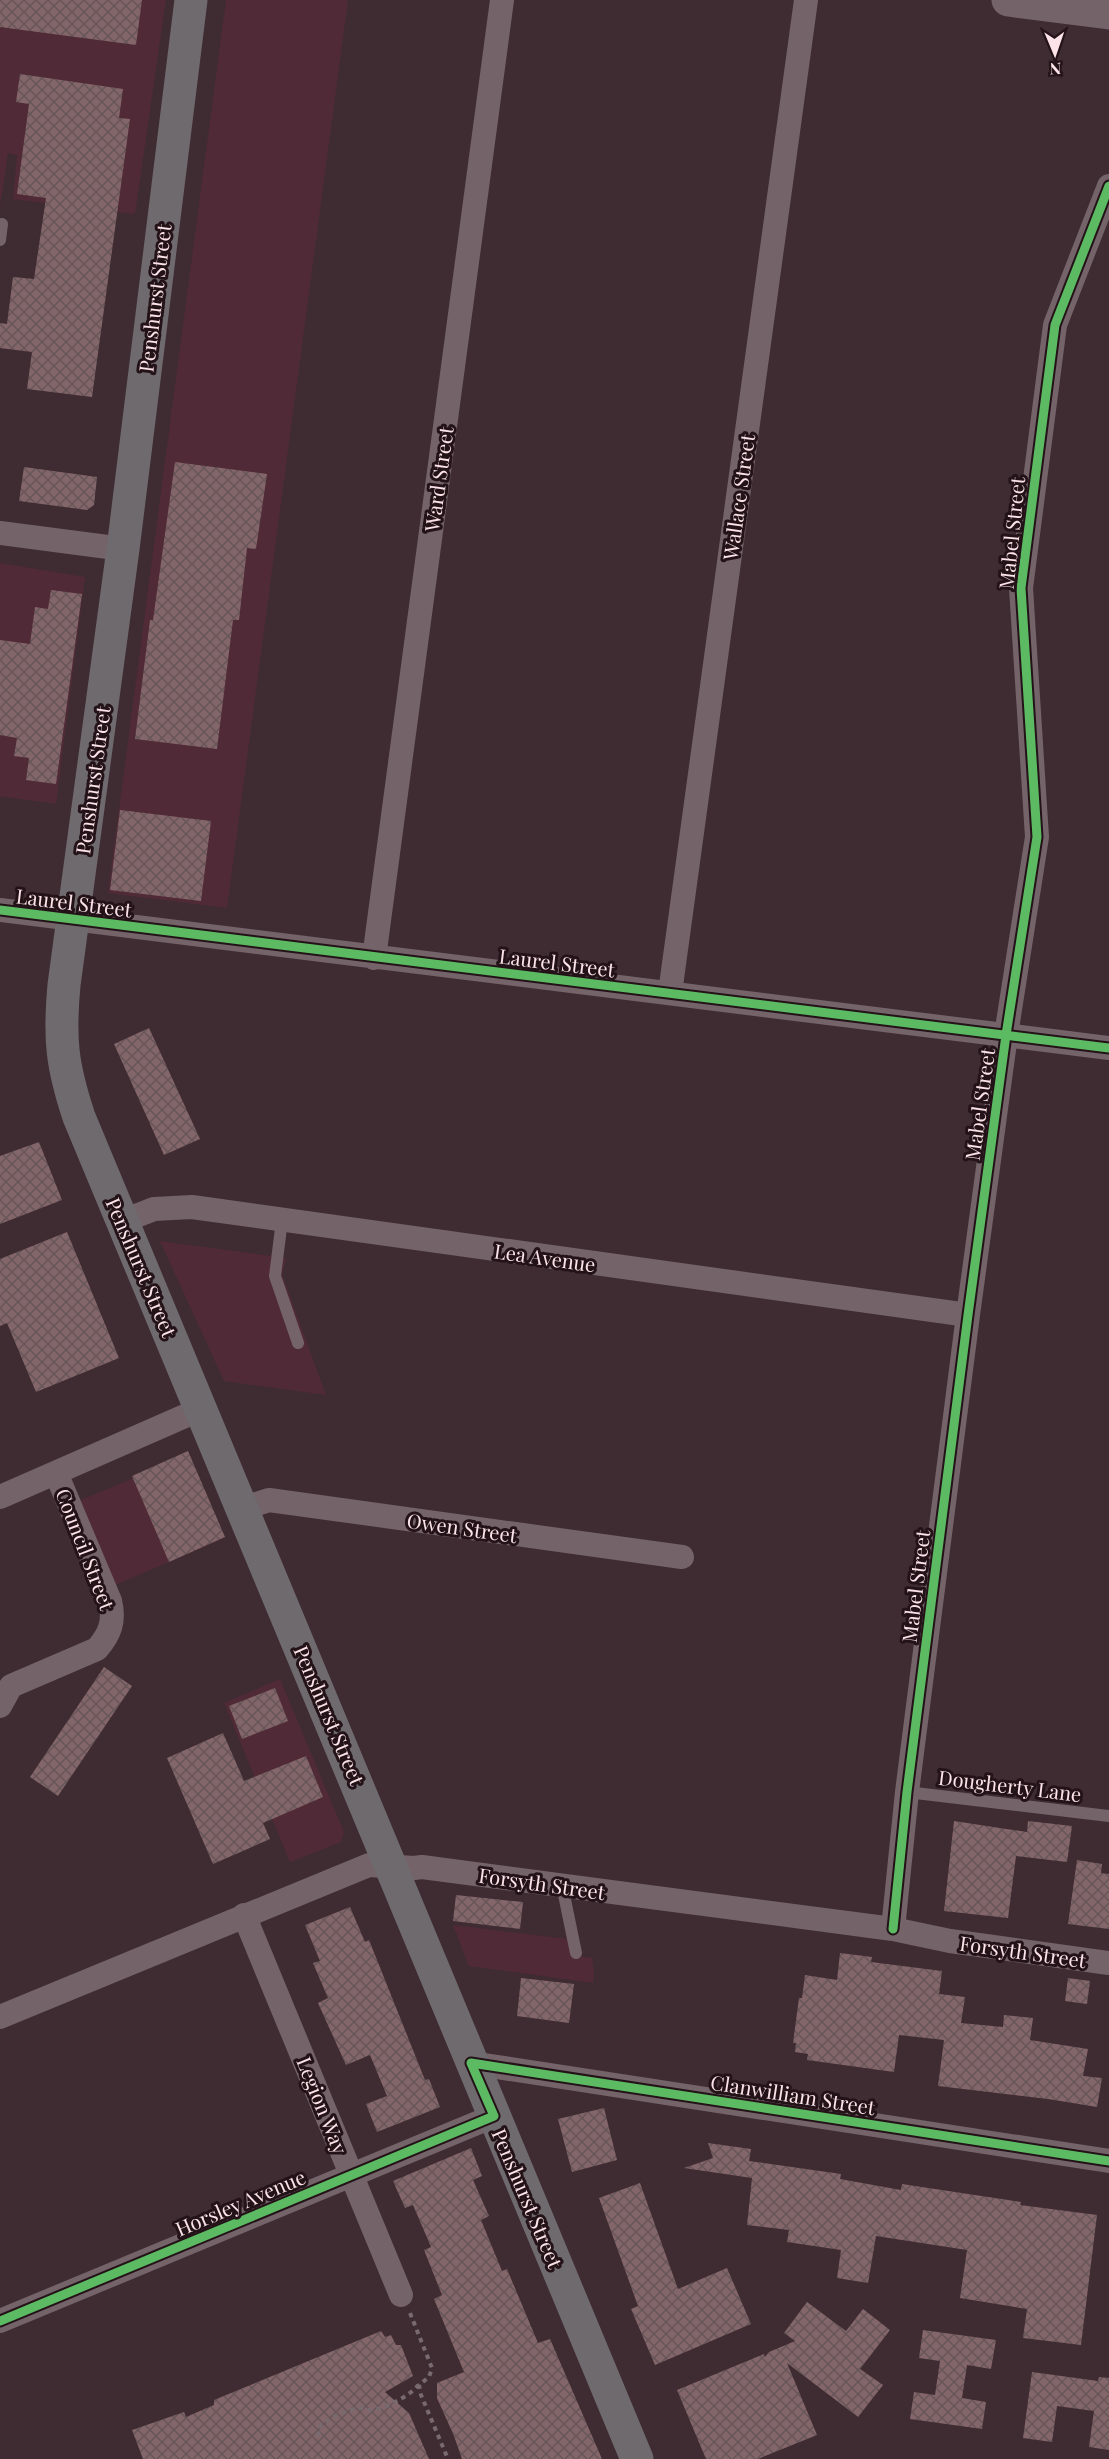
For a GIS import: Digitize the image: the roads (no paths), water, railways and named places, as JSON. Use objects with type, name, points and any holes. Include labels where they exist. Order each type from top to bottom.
[{"type":"main road","name":"Penshurst Street","points":[[191,0],[123,549],[64,985],[61,1019],[62,1053],[69,1086],[80,1117],[637,2459]]},
{"type":"main road","points":[[1008,0],[1109,13]]},
{"type":"street","name":"Ward Street","points":[[374,958],[502,0]]},
{"type":"street","name":"Wallace Street","points":[[670,993],[806,0]]},
{"type":"street","name":"Mabel Street","points":[[893,1929],[907,1792],[968,1315],[1006,1035],[1037,837],[1021,588],[1054,325],[1109,186]]},
{"type":"street","points":[[0,533],[123,549]]},
{"type":"street","name":"Laurel Street","points":[[0,910],[1109,1048]]},
{"type":"street","name":"Lea Avenue","points":[[123,1221],[154,1209],[192,1208],[968,1315]]},
{"type":"street","points":[[0,1497],[201,1409]]},
{"type":"street","name":"Council Street","points":[[0,1706],[11,1686],[97,1650],[104,1641],[112,1622],[110,1601],[56,1473]]},
{"type":"street","name":"Owen Street","points":[[244,1508],[268,1500],[682,1557]]},
{"type":"street","name":"Forsyth Street","points":[[0,2017],[369,1865],[422,1867],[562,1885],[893,1929],[950,1941],[1109,1963]]},
{"type":"street","name":"Legion Way","points":[[244,1915],[401,2295]]},
{"type":"street","name":"Clanwilliam Street","points":[[471,2063],[1109,2160]]},
{"type":"street","name":"Horsley Avenue","points":[[0,2321],[494,2116]]},
{"type":"lane","points":[[0,240],[2,224]]},
{"type":"lane","points":[[282,1220],[275,1276],[298,1343]]},
{"type":"lane","name":"Dougherty Lane","points":[[907,1792],[1109,1816]]},
{"type":"lane","points":[[562,1885],[576,1953]]}]
